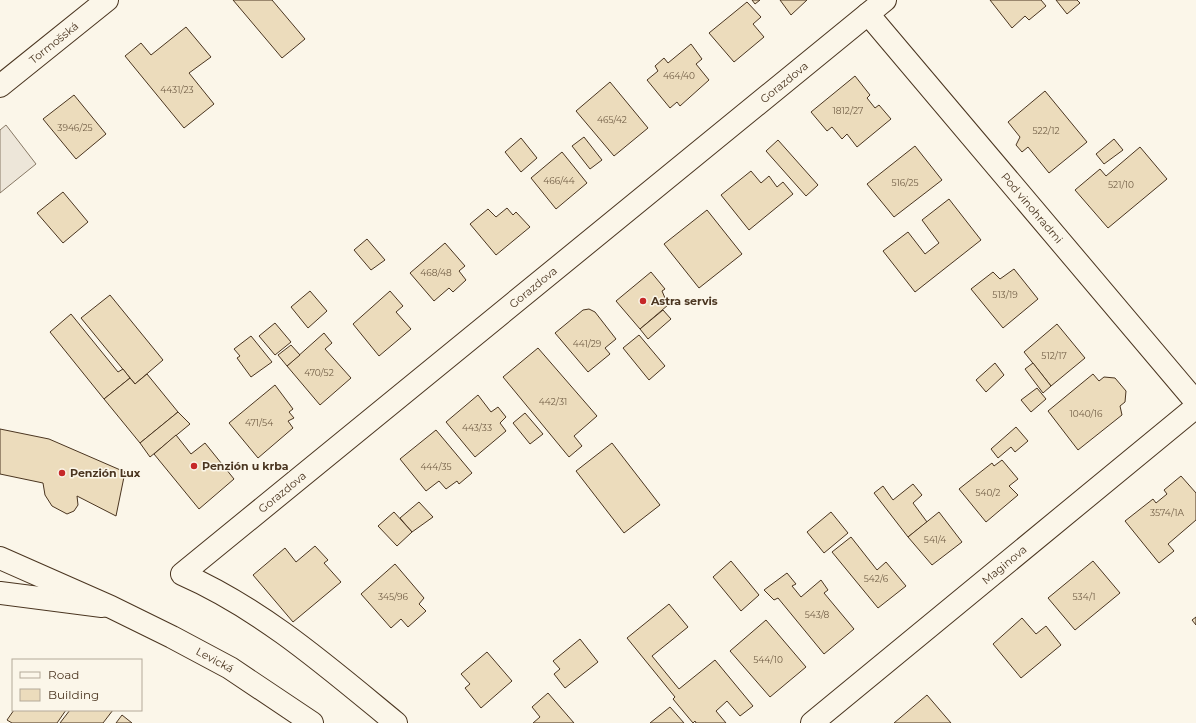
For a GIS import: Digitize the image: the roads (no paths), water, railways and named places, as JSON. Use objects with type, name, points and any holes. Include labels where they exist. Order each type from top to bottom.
[{"type":"street","name":"Tormošská","points":[[0,86],[107,0]]},
{"type":"street","name":"Gorazdova","points":[[396,723],[294,640],[207,585],[182,574],[884,0]]},
{"type":"street","name":"Pod vinohradmi","points":[[868,14],[1196,402]]},
{"type":"street","name":"Maginova","points":[[812,723],[1196,407]]},
{"type":"street","name":"Levická","points":[[0,558],[111,607],[230,668],[312,723]]},
{"type":"street","name":"Levická","points":[[0,593],[111,607]]},
{"type":"place","name":"Astra servis","points":[[643,301]]},
{"type":"place","name":"Penzión u krba","points":[[194,466]]},
{"type":"place","name":"Penzión Lux","points":[[62,473]]}]
